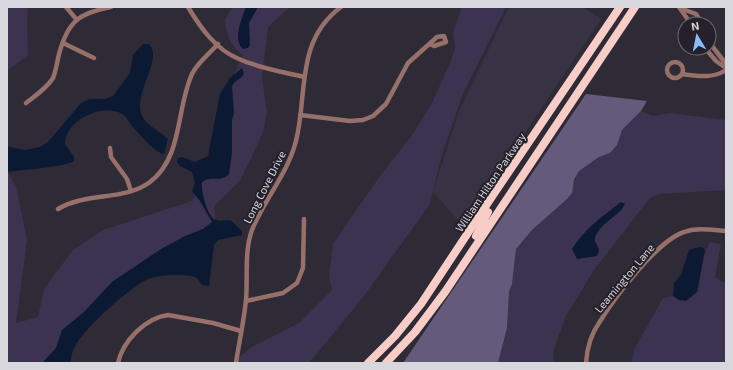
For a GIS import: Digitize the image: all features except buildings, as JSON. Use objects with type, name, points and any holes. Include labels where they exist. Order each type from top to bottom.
[{"type":"highway","name":"William Hilton Parkway","points":[[368,363],[395,336],[421,304],[620,7]]},
{"type":"highway","name":"William Hilton Parkway","points":[[386,363],[427,316],[635,7]]},
{"type":"highway","points":[[465,260],[488,211],[487,204]]},
{"type":"highway","points":[[374,363],[395,336]]},
{"type":"street","points":[[66,7],[77,20]]},
{"type":"street","points":[[26,103],[47,86],[52,79],[67,33],[77,20],[86,13],[112,7]]},
{"type":"street","points":[[188,7],[204,31],[238,59],[304,77]]},
{"type":"street","name":"Long Cove Drive","points":[[236,363],[246,301],[248,246],[251,232],[267,198],[291,155],[296,139],[307,60],[313,43],[322,26],[342,7]]},
{"type":"street","points":[[679,7],[685,16]]},
{"type":"street","points":[[679,7],[696,14],[697,16]]},
{"type":"street","points":[[63,43],[94,58]]},
{"type":"street","points":[[58,209],[82,199],[131,191],[149,183],[158,175],[166,164],[173,149],[193,72],[218,44]]},
{"type":"street","points":[[300,115],[350,121],[363,120],[373,116],[386,104],[408,63],[430,44]]},
{"type":"street","points":[[717,52],[726,64]]},
{"type":"street","points":[[682,74],[710,76],[720,74],[726,69],[712,56]]},
{"type":"street","points":[[110,148],[111,157],[127,179],[131,191]]},
{"type":"street","points":[[246,301],[283,293],[297,283],[302,275],[303,268],[304,219]]},
{"type":"street","name":"Leamington Lane","points":[[586,363],[587,350],[598,324],[650,257],[669,239],[683,232],[703,228],[726,231]]},
{"type":"street","points":[[118,363],[129,342],[142,326],[162,315],[213,323],[241,330]]},
{"type":"shaded area","points":[[7,7],[28,7],[28,55],[7,71]]},
{"type":"shaded area","points":[[233,7],[290,7],[268,27],[262,78],[267,112],[263,133],[240,181],[214,206],[216,229],[104,301],[60,363],[7,363],[7,170],[16,187],[27,240],[16,323],[38,317],[44,289],[72,251],[103,230],[192,201],[209,169],[226,93],[243,55],[232,44],[226,30],[225,19]]},
{"type":"shaded area","points":[[462,7],[506,7],[462,96],[441,158],[430,204],[364,296],[309,363],[233,363],[250,348],[299,323],[332,290],[329,276],[333,244],[380,176],[413,134],[433,101],[455,48],[453,32]]},
{"type":"shaded area","points":[[509,7],[583,7],[601,19],[463,226],[433,192],[459,111]]},
{"type":"shaded area","points":[[586,94],[647,101],[641,111],[622,130],[617,145],[610,153],[599,157],[579,171],[574,180],[572,193],[532,230],[516,249],[512,284],[509,292],[507,328],[498,363],[403,363]]},
{"type":"shaded area","points":[[641,111],[653,116],[670,113],[726,120],[726,190],[660,194],[650,198],[594,270],[566,316],[554,349],[553,363],[498,363],[507,328],[509,292],[512,284],[516,249],[532,230],[567,199],[579,171],[599,157],[610,153],[617,144],[622,130]]},
{"type":"shaded area","points":[[710,242],[721,244],[715,277],[726,284],[726,363],[631,363],[635,348],[663,298],[673,296],[679,300],[697,292],[703,260]]},
{"type":"water","points":[[246,7],[258,7],[249,23],[250,45],[248,48],[243,49],[238,40],[238,35],[240,23]]},
{"type":"water","points":[[143,44],[149,44],[153,51],[153,59],[141,97],[140,107],[144,120],[168,139],[164,154],[155,150],[123,115],[114,111],[105,110],[86,116],[71,128],[65,144],[74,157],[74,161],[53,167],[7,172],[7,144],[9,147],[25,150],[40,147],[48,142],[81,103],[90,99],[105,99],[113,96],[130,73],[133,55]]},
{"type":"water","points":[[242,68],[244,73],[243,75],[232,86],[234,113],[232,120],[232,153],[229,174],[226,177],[219,179],[205,180],[202,182],[202,186],[207,209],[213,218],[218,221],[232,221],[242,231],[242,235],[218,240],[214,245],[209,286],[203,285],[193,276],[187,275],[165,276],[148,279],[120,298],[82,335],[72,353],[70,363],[42,363],[56,348],[62,330],[84,312],[112,282],[161,249],[185,236],[203,229],[212,222],[200,201],[192,191],[195,183],[192,172],[180,166],[177,162],[178,158],[182,157],[195,162],[208,156],[220,94],[230,78]]},
{"type":"water","points":[[621,202],[625,204],[622,209],[601,228],[595,237],[599,250],[597,256],[577,259],[572,249],[582,235],[594,223]]},
{"type":"water","points":[[702,247],[705,250],[697,292],[686,301],[679,300],[673,296],[674,283],[681,275],[689,250]]}]
